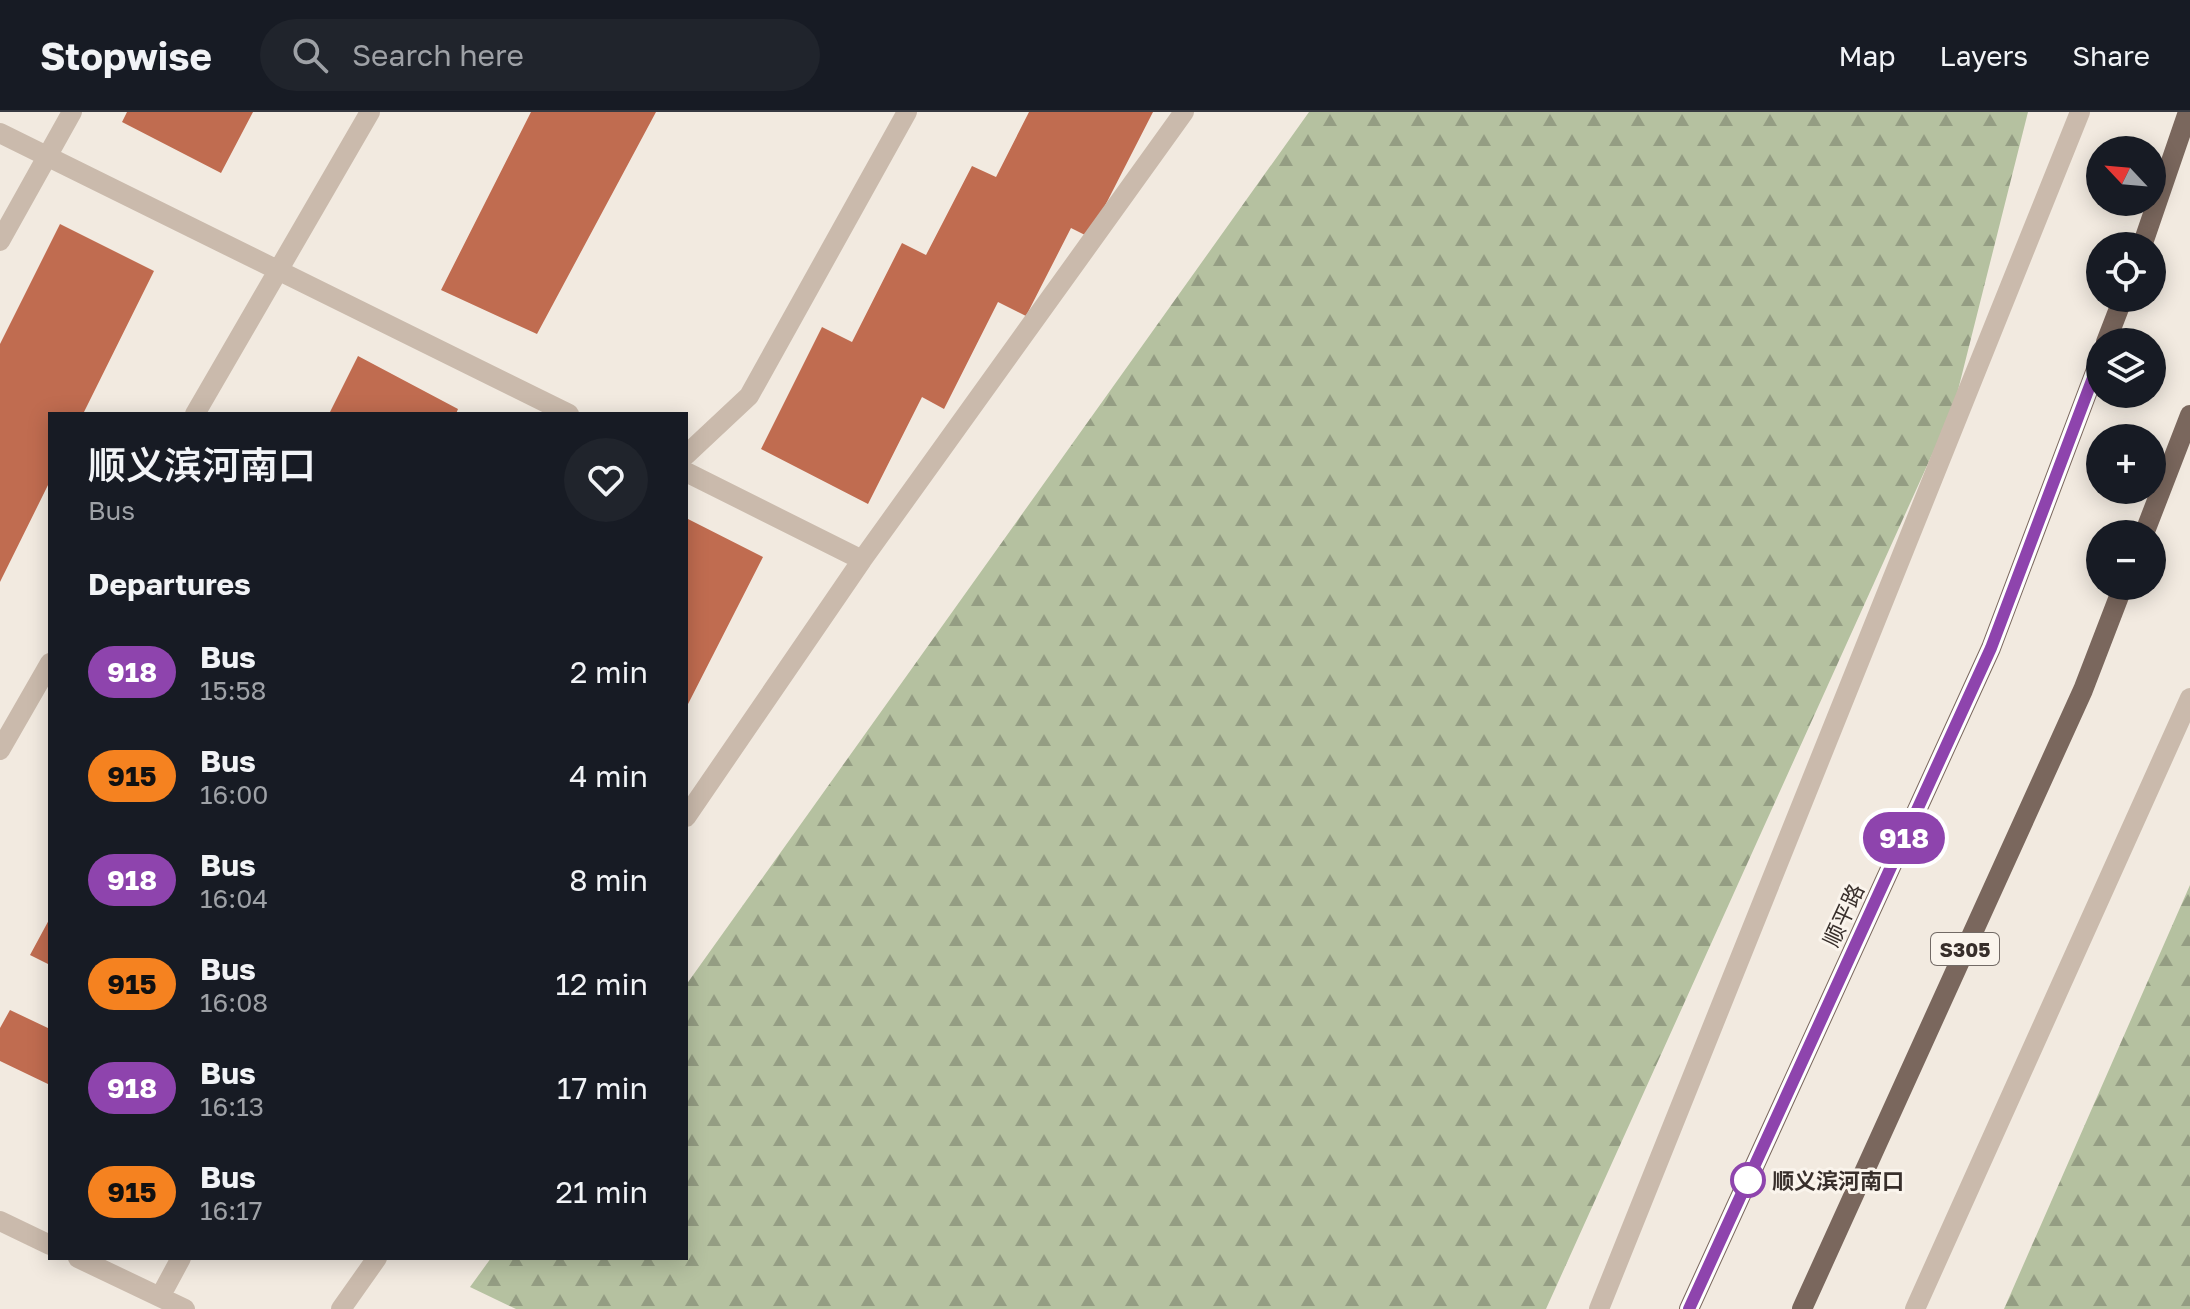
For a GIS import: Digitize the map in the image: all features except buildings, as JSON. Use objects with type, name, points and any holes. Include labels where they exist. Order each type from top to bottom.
[{"type":"main road","points":[[2147,232],[2188,112]]},
{"type":"main road","name":"顺平路","points":[[1689,1309],[1991,648],[2086,396]]},
{"type":"main road","points":[[2149,520],[2190,415]]},
{"type":"main road","name":"S305","points":[[1802,1309],[2083,690],[2118,600]]},
{"type":"street","points":[[0,241],[72,112]]},
{"type":"street","points":[[196,412],[370,112]]},
{"type":"street","points":[[688,453],[749,396],[907,112]]},
{"type":"street","points":[[688,814],[862,560],[1184,112]]},
{"type":"street","points":[[1599,1309],[2080,112]]},
{"type":"street","points":[[0,133],[565,412]]},
{"type":"street","points":[[688,473],[862,560]]},
{"type":"street","points":[[0,750],[48,666]]},
{"type":"street","points":[[1915,1309],[2190,698]]},
{"type":"street","points":[[0,1221],[48,1244]]},
{"type":"street","points":[[82,1260],[185,1309]]},
{"type":"street","points":[[160,1297],[180,1260]]},
{"type":"street","points":[[341,1309],[376,1260]]},
{"type":"green space","points":[[1309,112],[2028,112],[1954,406],[1546,1309],[516,1309],[470,1287],[490,1260],[688,1260],[688,982]]},
{"type":"green space","points":[[2190,885],[2190,1309],[2004,1309]]},
{"type":"bus line","name":"918","points":[[1689,1309],[1991,648],[2086,396]]},
{"type":"place","name":"顺义滨河南口","points":[[1748,1180]]}]
